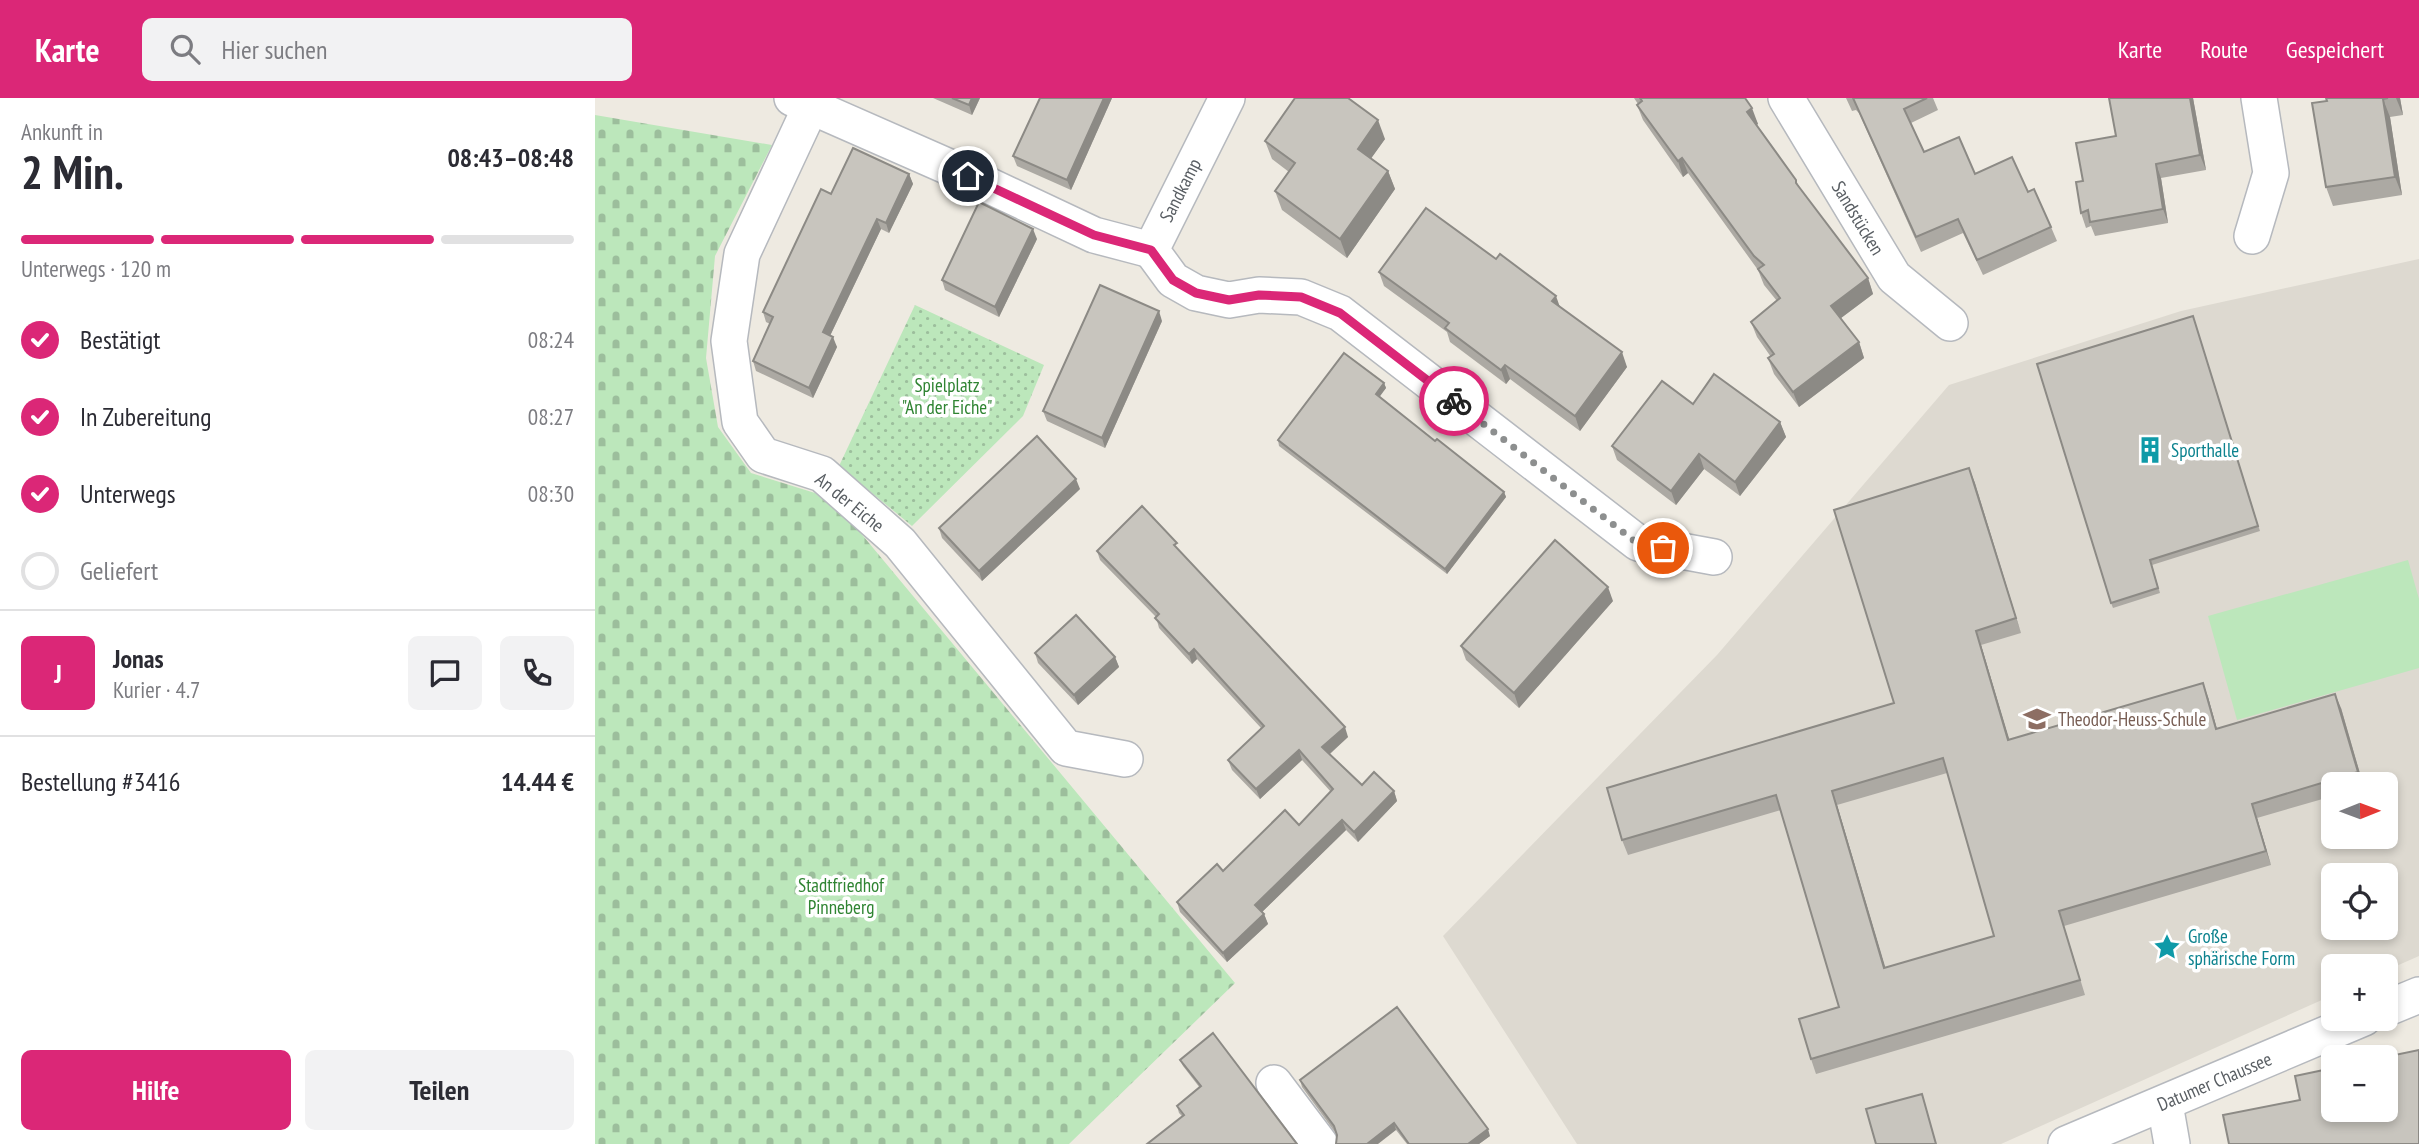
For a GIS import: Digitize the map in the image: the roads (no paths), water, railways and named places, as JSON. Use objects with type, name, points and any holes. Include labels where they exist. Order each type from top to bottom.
[{"type":"street","name":"Sandkamp","points":[[1151,250],[1227,98]]},
{"type":"street","name":"Sandstücken","points":[[1786,98],[1894,277],[1950,323]]},
{"type":"street","points":[[2252,236],[2271,173],[2259,98]]},
{"type":"street","name":"An der Eiche","points":[[1125,759],[1066,748],[900,543],[822,474],[763,454],[740,422],[729,341],[742,254],[801,102],[1094,235],[1151,250]]},
{"type":"street","points":[[1151,250],[1173,280],[1196,293],[1229,300],[1259,295],[1301,297],[1340,313],[1637,543],[1714,558]]},
{"type":"street","points":[[2398,1004],[2419,995]]},
{"type":"street","name":"Datumer Chaussee","points":[[2066,1144],[2334,1031]]},
{"type":"street","points":[[1274,1083],[1320,1144]]},
{"type":"street","points":[[2165,1104],[2172,1144]]},
{"type":"place","name":"Sporthalle","points":[[2150,450]]},
{"type":"place","name":"Theodor-Heuss-Schule","points":[[2037,719]]},
{"type":"place","name":"Große sphärische Form","points":[[2167,947]]},
{"type":"park label","name":"Spielplatz \"An der Eiche\"","points":[[947,396]]},
{"type":"park label","name":"Stadtfriedhof Pinneberg","points":[[841,896]]}]
